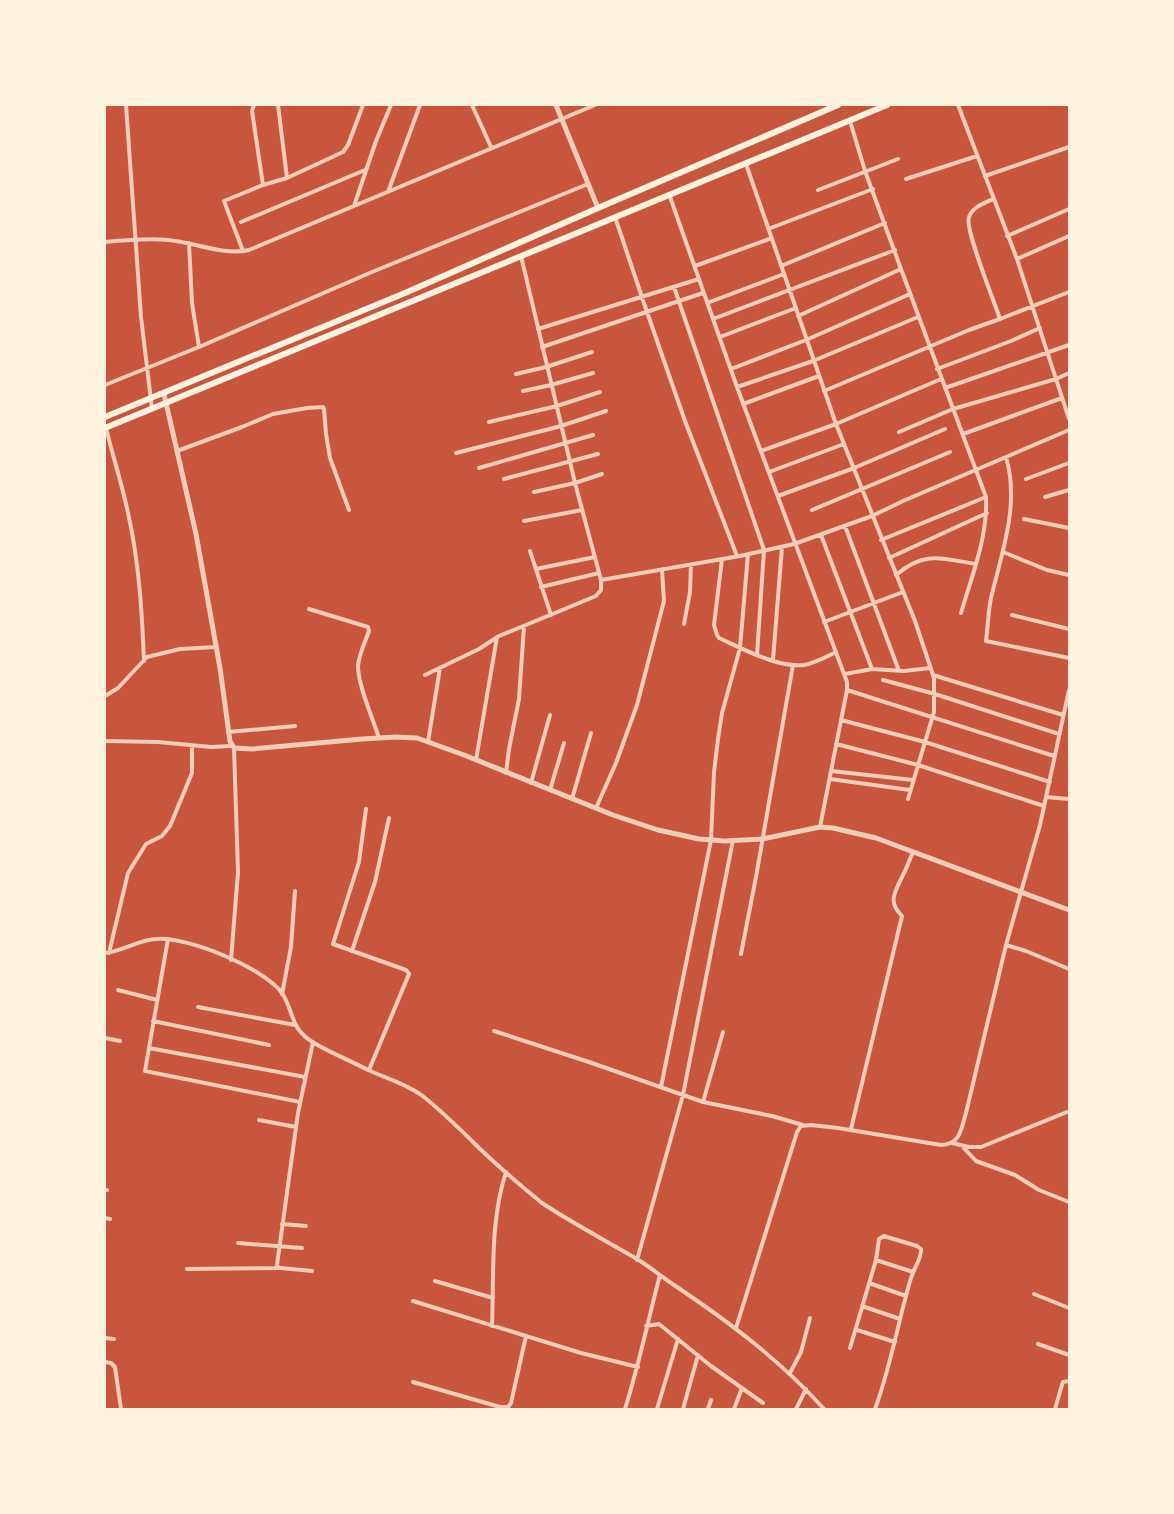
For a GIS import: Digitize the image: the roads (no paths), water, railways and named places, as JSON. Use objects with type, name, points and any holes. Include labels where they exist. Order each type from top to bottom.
[{"type":"highway","points":[[105,418],[362,310],[838,105]]},
{"type":"highway","points":[[106,428],[887,105]]},
{"type":"highway","points":[[531,237],[537,249]]},
{"type":"highway","points":[[362,310],[366,321]]},
{"type":"street","points":[[126,105],[135,240],[152,409]]},
{"type":"street","points":[[254,105],[252,111],[263,185]]},
{"type":"street","points":[[278,105],[286,178]]},
{"type":"street","points":[[243,251],[224,201],[286,178],[343,152],[348,145],[363,105]]},
{"type":"street","points":[[354,206],[365,170],[391,105]]},
{"type":"street","points":[[388,192],[420,105]]},
{"type":"street","points":[[472,105],[491,147]]},
{"type":"street","points":[[556,105],[598,208]]},
{"type":"street","points":[[105,242],[168,240],[232,251],[243,251],[274,240],[491,147],[595,105]]},
{"type":"street","points":[[958,105],[1017,259],[1069,419]]},
{"type":"street","points":[[850,121],[865,171],[986,497],[987,512],[976,564],[961,613]]},
{"type":"street","points":[[985,176],[1069,147]]},
{"type":"street","points":[[906,179],[977,156]]},
{"type":"street","points":[[818,190],[898,158]]},
{"type":"street","points":[[746,164],[836,424],[922,640],[933,675],[935,694],[932,718],[908,799]]},
{"type":"street","points":[[241,222],[365,170]]},
{"type":"street","points":[[105,385],[199,347],[372,272],[588,184]]},
{"type":"street","points":[[768,229],[873,189]]},
{"type":"street","points":[[669,194],[737,387],[770,472],[794,544],[844,674],[847,690],[820,827]]},
{"type":"street","points":[[993,199],[975,209],[970,214],[968,220],[971,236],[1000,319]]},
{"type":"street","points":[[1007,236],[1069,209]]},
{"type":"street","points":[[615,217],[646,312],[685,421],[737,556]]},
{"type":"street","points":[[781,266],[885,223]]},
{"type":"street","points":[[1017,259],[1069,236]]},
{"type":"street","points":[[695,266],[772,238]]},
{"type":"street","points":[[188,243],[192,303],[199,347]]},
{"type":"street","points":[[713,319],[894,250]]},
{"type":"street","points":[[425,675],[479,649],[497,637],[600,594],[602,590],[546,367],[521,256]]},
{"type":"street","points":[[798,316],[901,269]]},
{"type":"street","points":[[707,302],[784,274]]},
{"type":"street","points":[[538,328],[699,279]]},
{"type":"street","points":[[674,287],[764,550],[757,655]]},
{"type":"street","points":[[824,391],[969,330],[1069,292]]},
{"type":"street","points":[[542,347],[703,293]]},
{"type":"street","points":[[731,369],[806,340],[910,294]]},
{"type":"street","points":[[720,337],[796,308]]},
{"type":"street","points":[[737,387],[813,361],[918,317]]},
{"type":"street","points":[[937,369],[1011,342],[1040,328]]},
{"type":"street","points":[[944,388],[1069,345]]},
{"type":"street","points":[[516,374],[546,367],[592,352]]},
{"type":"street","points":[[523,391],[593,373]]},
{"type":"street","points":[[899,432],[953,409],[1056,379],[1069,373]]},
{"type":"street","points":[[744,404],[819,376]]},
{"type":"street","points":[[761,451],[836,424],[941,379]]},
{"type":"street","points":[[489,422],[556,406],[600,392]]},
{"type":"street","points":[[164,394],[196,534],[216,647],[228,732],[233,747],[238,872],[231,960]]},
{"type":"street","points":[[962,434],[1062,398]]},
{"type":"street","points":[[177,451],[274,414],[307,408],[323,408],[330,458],[348,510]]},
{"type":"street","points":[[456,453],[561,426],[606,411]]},
{"type":"street","points":[[106,428],[128,512],[134,546],[144,661]]},
{"type":"street","points":[[778,496],[854,468],[946,429]]},
{"type":"street","points":[[601,580],[691,565],[794,544],[872,516],[903,500],[1069,430]]},
{"type":"street","points":[[478,468],[593,436]]},
{"type":"street","points":[[770,472],[844,444]]},
{"type":"street","points":[[812,510],[950,452]]},
{"type":"street","points":[[504,479],[598,454]]},
{"type":"street","points":[[1006,457],[1011,483],[1010,512],[1003,552],[991,600],[986,641],[1069,658]]},
{"type":"street","points":[[1026,479],[1069,463]]},
{"type":"street","points":[[534,492],[575,483],[602,474]]},
{"type":"street","points":[[1045,498],[1069,490]]},
{"type":"street","points":[[881,540],[986,497]]},
{"type":"street","points":[[524,521],[582,510]]},
{"type":"street","points":[[889,558],[987,512]]},
{"type":"street","points":[[1024,519],[1069,528]]},
{"type":"street","points":[[845,526],[900,671]]},
{"type":"street","points":[[821,535],[872,669]]},
{"type":"street","points":[[773,660],[782,546]]},
{"type":"street","points":[[530,551],[550,615]]},
{"type":"street","points":[[1003,552],[1046,570],[1069,575]]},
{"type":"street","points":[[661,1087],[711,840],[714,772],[720,725],[740,648],[748,554]]},
{"type":"street","points":[[536,569],[595,557]]},
{"type":"street","points":[[896,575],[911,564],[928,558],[976,564]]},
{"type":"street","points":[[722,559],[715,630],[719,638],[757,655],[793,665],[808,664],[836,652]]},
{"type":"street","points":[[684,624],[690,592],[691,565]]},
{"type":"street","points":[[596,808],[616,763],[637,704],[664,601],[662,570]]},
{"type":"street","points":[[541,587],[599,573]]},
{"type":"street","points":[[824,622],[903,592]]},
{"type":"street","points":[[309,609],[368,627],[369,632],[358,668],[379,738]]},
{"type":"street","points":[[1012,615],[1069,629]]},
{"type":"street","points":[[506,773],[519,699],[524,626]]},
{"type":"street","points":[[476,760],[497,637]]},
{"type":"street","points":[[105,696],[118,688],[147,657],[164,652],[216,647]]},
{"type":"street","points":[[741,954],[793,665]]},
{"type":"street","points":[[428,742],[440,668]]},
{"type":"street","points":[[844,674],[872,669],[915,671],[930,668]]},
{"type":"street","points":[[933,675],[1063,715]]},
{"type":"street","points":[[883,680],[935,694],[1059,734]]},
{"type":"street","points":[[847,690],[1054,756]]},
{"type":"street","points":[[494,1031],[703,1102],[772,1116],[803,1125],[851,1130],[941,1145],[952,1143],[957,1140],[966,1113],[1006,946],[1020,892],[1028,870],[1050,782],[1069,690]]},
{"type":"street","points":[[531,783],[550,715]]},
{"type":"street","points":[[841,720],[925,742],[1050,782]]},
{"type":"street","points":[[228,732],[295,726]]},
{"type":"street","points":[[572,799],[590,733]]},
{"type":"street","points":[[105,741],[158,742],[252,750],[408,737],[428,742],[572,799],[658,830],[699,839],[744,841],[820,827],[833,828],[876,838],[1069,910]]},
{"type":"street","points":[[550,790],[564,743]]},
{"type":"street","points":[[836,744],[918,765],[1044,806]]},
{"type":"street","points":[[107,953],[128,873],[146,844],[162,836],[170,826],[192,773],[192,746]]},
{"type":"street","points":[[831,771],[913,780]]},
{"type":"street","points":[[830,779],[910,790]]},
{"type":"street","points":[[1046,797],[1069,799]]},
{"type":"street","points":[[366,809],[359,862],[333,944],[406,970],[409,974],[369,1070]]},
{"type":"street","points":[[352,951],[375,882],[388,818]]},
{"type":"street","points":[[638,1260],[682,1095],[733,840]]},
{"type":"street","points":[[851,1130],[902,916],[896,910],[894,894],[913,852]]},
{"type":"street","points":[[282,994],[291,947],[295,891]]},
{"type":"street","points":[[107,953],[149,940],[168,939],[202,946],[259,973],[282,994],[295,1025],[303,1035],[369,1070],[391,1078],[418,1093],[542,1203],[638,1260],[736,1328],[790,1373],[824,1409]]},
{"type":"street","points":[[168,939],[145,1071],[300,1102]]},
{"type":"street","points":[[1006,946],[1026,951],[1069,969]]},
{"type":"street","points":[[118,990],[157,1000]]},
{"type":"street","points":[[198,1008],[295,1025]]},
{"type":"street","points":[[153,1021],[269,1045]]},
{"type":"street","points":[[703,1102],[723,1032]]},
{"type":"street","points":[[105,1038],[120,1041]]},
{"type":"street","points":[[278,1268],[276,1265],[296,1127],[305,1077],[314,1042]]},
{"type":"street","points":[[149,1048],[305,1077]]},
{"type":"street","points":[[952,1143],[981,1147],[1067,1112]]},
{"type":"street","points":[[259,1120],[296,1127]]},
{"type":"street","points":[[736,1328],[797,1132],[803,1125]]},
{"type":"street","points":[[961,1145],[976,1161],[1015,1175],[1039,1190],[1069,1202]]},
{"type":"street","points":[[492,1326],[496,1214],[506,1172]]},
{"type":"street","points":[[282,1224],[306,1226]]},
{"type":"street","points":[[850,1348],[857,1330],[876,1260],[879,1240],[884,1236],[917,1246],[921,1251],[912,1272],[887,1375],[875,1409]]},
{"type":"street","points":[[238,1243],[302,1248]]},
{"type":"street","points":[[876,1260],[912,1272]]},
{"type":"street","points":[[188,1269],[278,1268],[312,1271]]},
{"type":"street","points":[[625,1409],[638,1367],[646,1326],[660,1275]]},
{"type":"street","points":[[435,1281],[493,1298]]},
{"type":"street","points":[[869,1283],[906,1296]]},
{"type":"street","points":[[1034,1294],[1069,1308]]},
{"type":"street","points":[[413,1300],[581,1353],[638,1367]]},
{"type":"street","points":[[862,1306],[900,1318]]},
{"type":"street","points":[[790,1373],[796,1365],[801,1352],[810,1318]]},
{"type":"street","points":[[646,1326],[660,1324],[698,1356],[763,1403]]},
{"type":"street","points":[[857,1330],[895,1342]]},
{"type":"street","points":[[414,1382],[484,1403],[505,1408],[510,1406],[526,1336]]},
{"type":"street","points":[[105,1338],[114,1339]]},
{"type":"street","points":[[657,1409],[678,1339]]},
{"type":"street","points":[[1038,1344],[1069,1355]]},
{"type":"street","points":[[683,1409],[698,1356]]},
{"type":"street","points":[[105,1362],[112,1363],[115,1367],[121,1409]]},
{"type":"street","points":[[1055,1409],[1063,1382],[1069,1381]]},
{"type":"street","points":[[734,1409],[742,1388]]},
{"type":"street","points":[[796,1409],[806,1389]]},
{"type":"street","points":[[708,1409],[710,1400]]},
{"type":"street","points":[[482,1409],[484,1403]]}]
